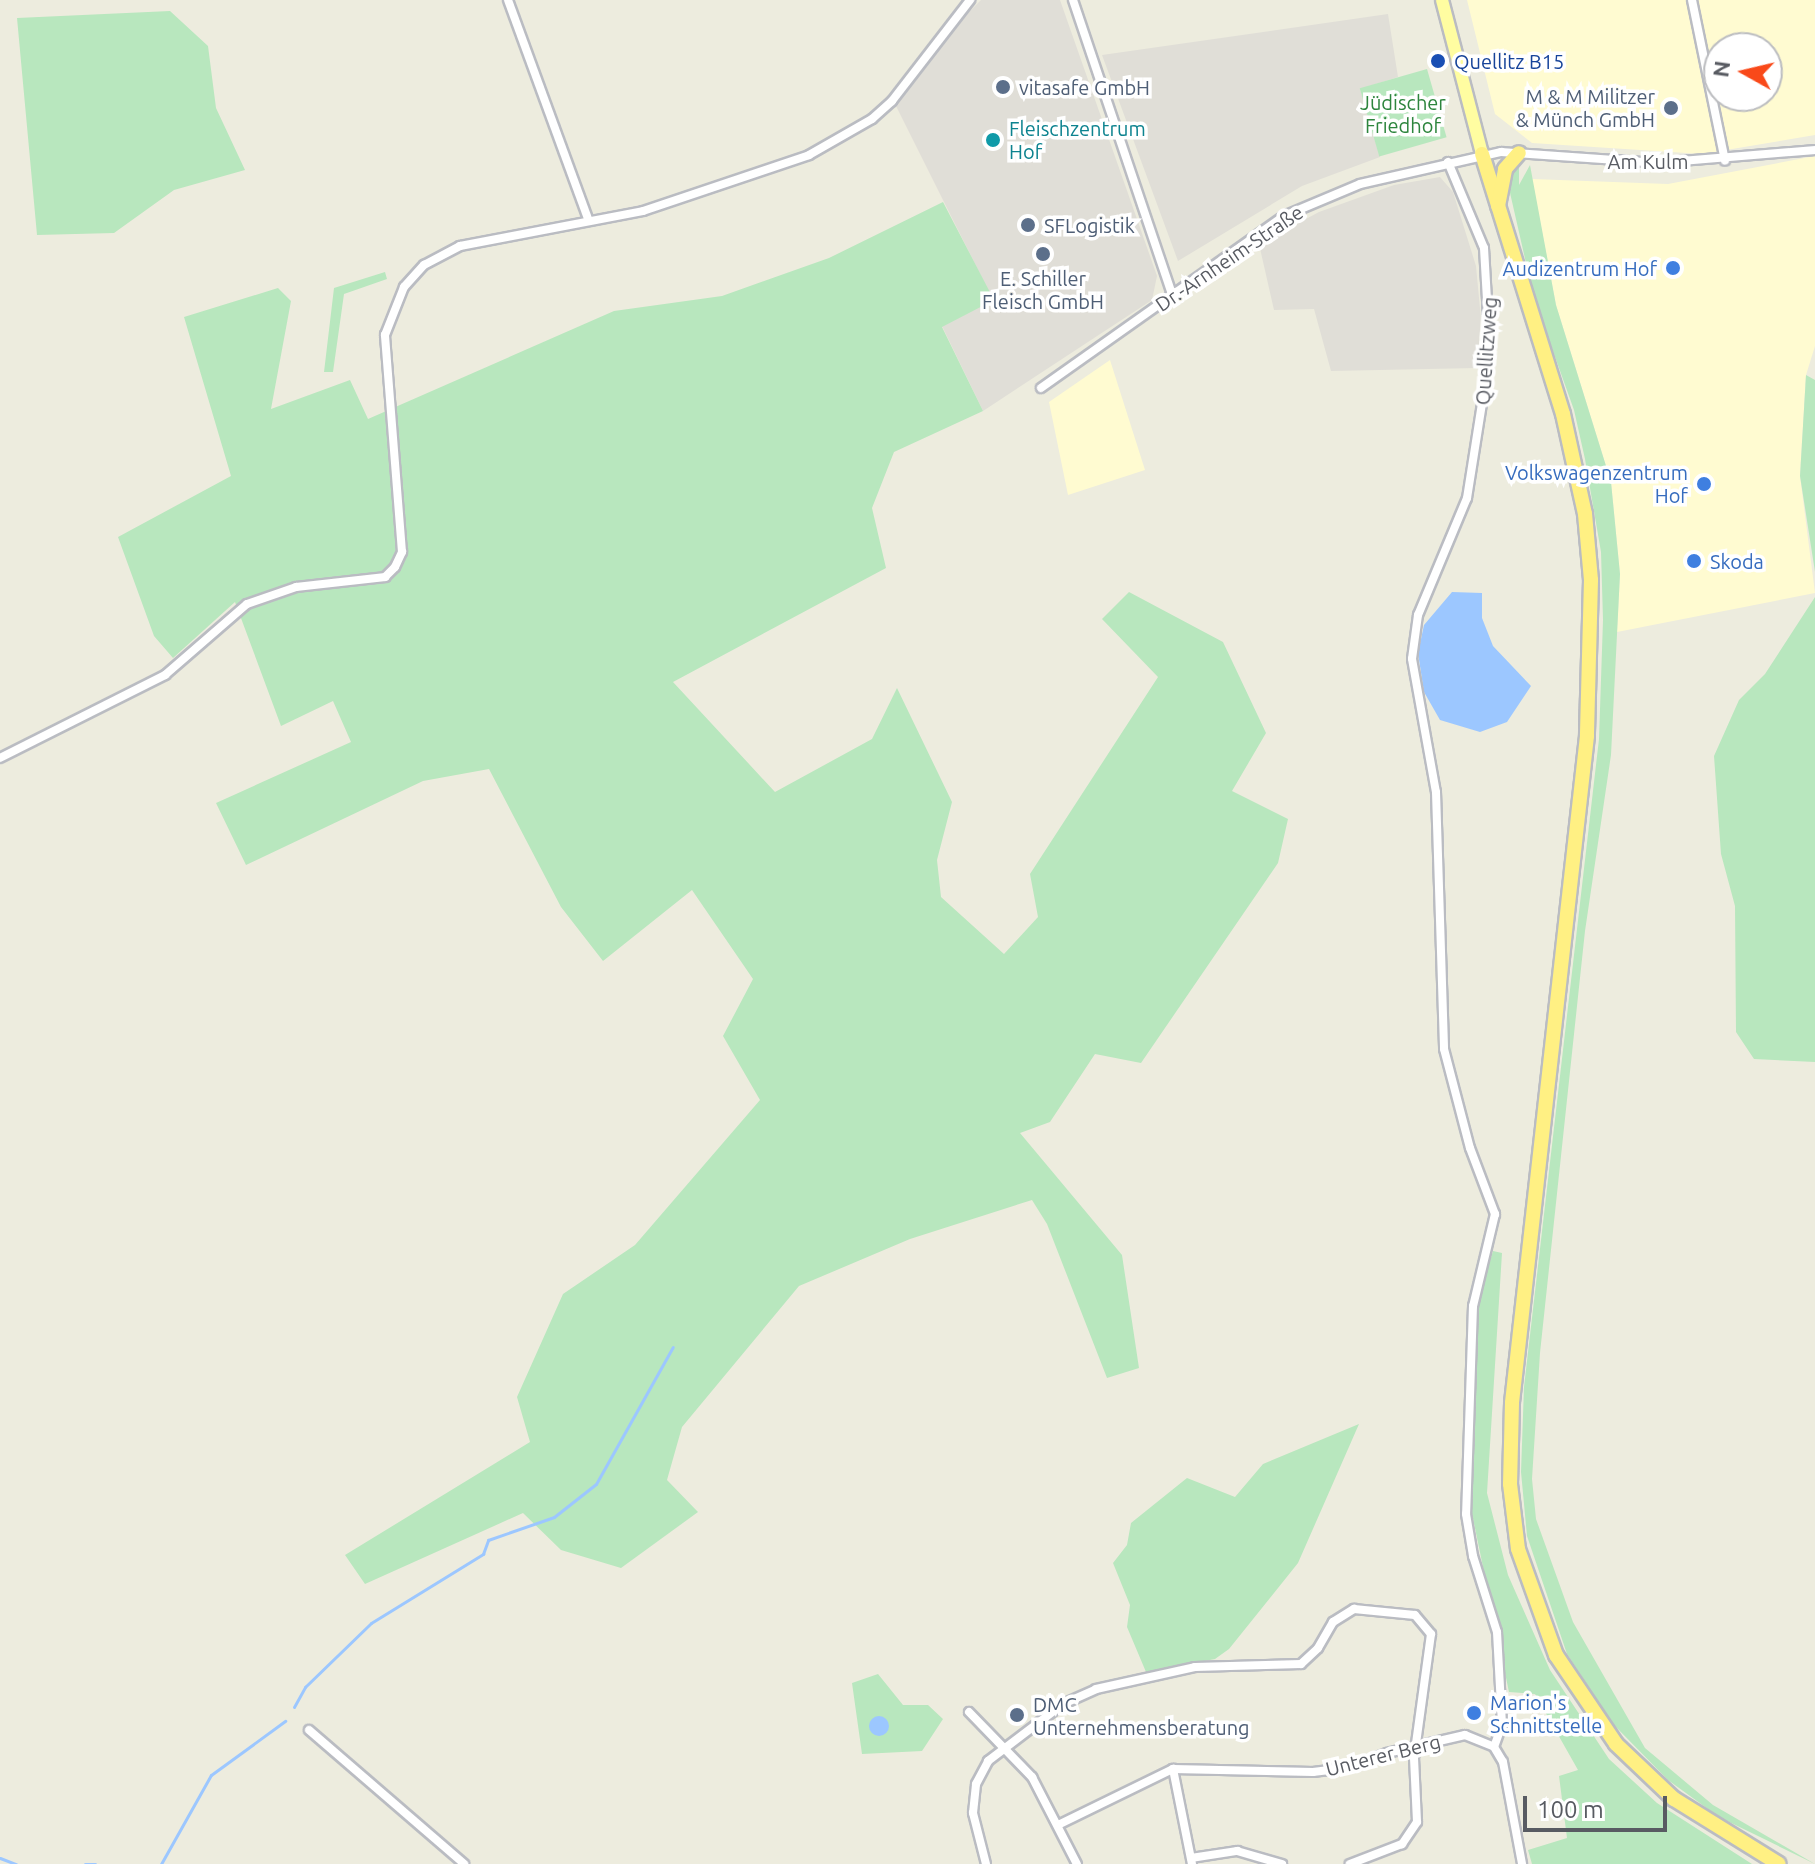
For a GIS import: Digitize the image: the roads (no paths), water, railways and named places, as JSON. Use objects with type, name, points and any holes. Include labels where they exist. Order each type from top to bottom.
[{"type":"highway","points":[[1497,210],[1505,169],[1519,153]]},
{"type":"highway","points":[[1482,154],[1568,434],[1585,514],[1591,580],[1587,736],[1512,1403],[1510,1484],[1518,1549],[1556,1655],[1616,1744],[1674,1799],[1779,1864]]},
{"type":"main road","points":[[1442,0],[1482,154]]},
{"type":"street","points":[[508,0],[588,219]]},
{"type":"street","points":[[0,758],[165,675],[247,604],[296,587],[385,577],[402,552],[385,335],[404,287],[424,265],[460,246],[588,219],[643,211],[809,155],[872,119],[970,0]]},
{"type":"street","points":[[1073,0],[1172,294]]},
{"type":"street","points":[[1692,0],[1725,161]]},
{"type":"street","name":"Am Kulm","points":[[1482,154],[1519,153],[1637,163],[1725,161],[1815,150]]},
{"type":"street","name":"Dr.-Arnheim-Straße","points":[[1041,388],[1284,216],[1320,199],[1482,154]]},
{"type":"street","name":"Quellitzweg","points":[[1448,162],[1484,248],[1491,300],[1490,353],[1467,498],[1418,615],[1412,659],[1436,792],[1444,1049],[1470,1148],[1495,1214],[1473,1306],[1466,1514],[1473,1556],[1497,1632],[1502,1725],[1494,1747]]},
{"type":"street","points":[[986,1864],[973,1813],[976,1784],[988,1761],[1063,1704],[1136,1678],[1205,1665],[1301,1664],[1318,1648],[1333,1622],[1354,1609],[1415,1615],[1431,1634],[1415,1746],[1414,1833],[1402,1844],[1350,1864]]},
{"type":"street","points":[[969,1712],[1008,1747],[1060,1824],[1077,1864]]},
{"type":"street","points":[[309,1730],[464,1864]]},
{"type":"street","name":"Unterer Berg","points":[[1060,1824],[1173,1769],[1313,1772],[1348,1768],[1415,1746],[1465,1735],[1494,1747]]},
{"type":"street","points":[[1494,1747],[1503,1762],[1522,1864]]},
{"type":"street","points":[[1173,1769],[1191,1861],[1237,1851],[1282,1864]]},
{"type":"water","points":[[1452,592],[1482,593],[1482,618],[1493,646],[1531,686],[1507,722],[1480,732],[1440,720],[1424,692],[1418,653],[1424,625]]},
{"type":"water","points":[[879,1716],[886,1719],[889,1726],[886,1733],[879,1736],[872,1733],[869,1726],[872,1719]]},
{"type":"waterway","points":[[294,1707],[305,1687],[371,1623],[483,1554],[488,1540],[554,1517],[596,1484],[673,1347]]},
{"type":"waterway","points":[[161,1864],[211,1775],[285,1721]]},
{"type":"waterway","points":[[0,1858],[16,1864]]},
{"type":"waterway","points":[[85,1864],[95,1864]]},
{"type":"place","name":"Quellitz B15","points":[[1438,61]]},
{"type":"place","name":"vitasafe GmbH","points":[[1003,87]]},
{"type":"place","name":"M & M Militzer & Münch GmbH","points":[[1671,108]]},
{"type":"place","name":"Fleischzentrum Hof","points":[[993,140]]},
{"type":"place","name":"SFLogistik","points":[[1028,225]]},
{"type":"place","name":"E. Schiller Fleisch GmbH","points":[[1043,254]]},
{"type":"place","name":"Audizentrum Hof","points":[[1673,268]]},
{"type":"place","name":"Volkswagenzentrum Hof","points":[[1704,484]]},
{"type":"place","name":"Skoda","points":[[1694,561]]},
{"type":"place","name":"Marion's Schnittstelle","points":[[1474,1713]]},
{"type":"place","name":"DMC Unternehmensberatung","points":[[1017,1715]]},
{"type":"park label","name":"Jüdischer Friedhof","points":[[1403,114]]}]
